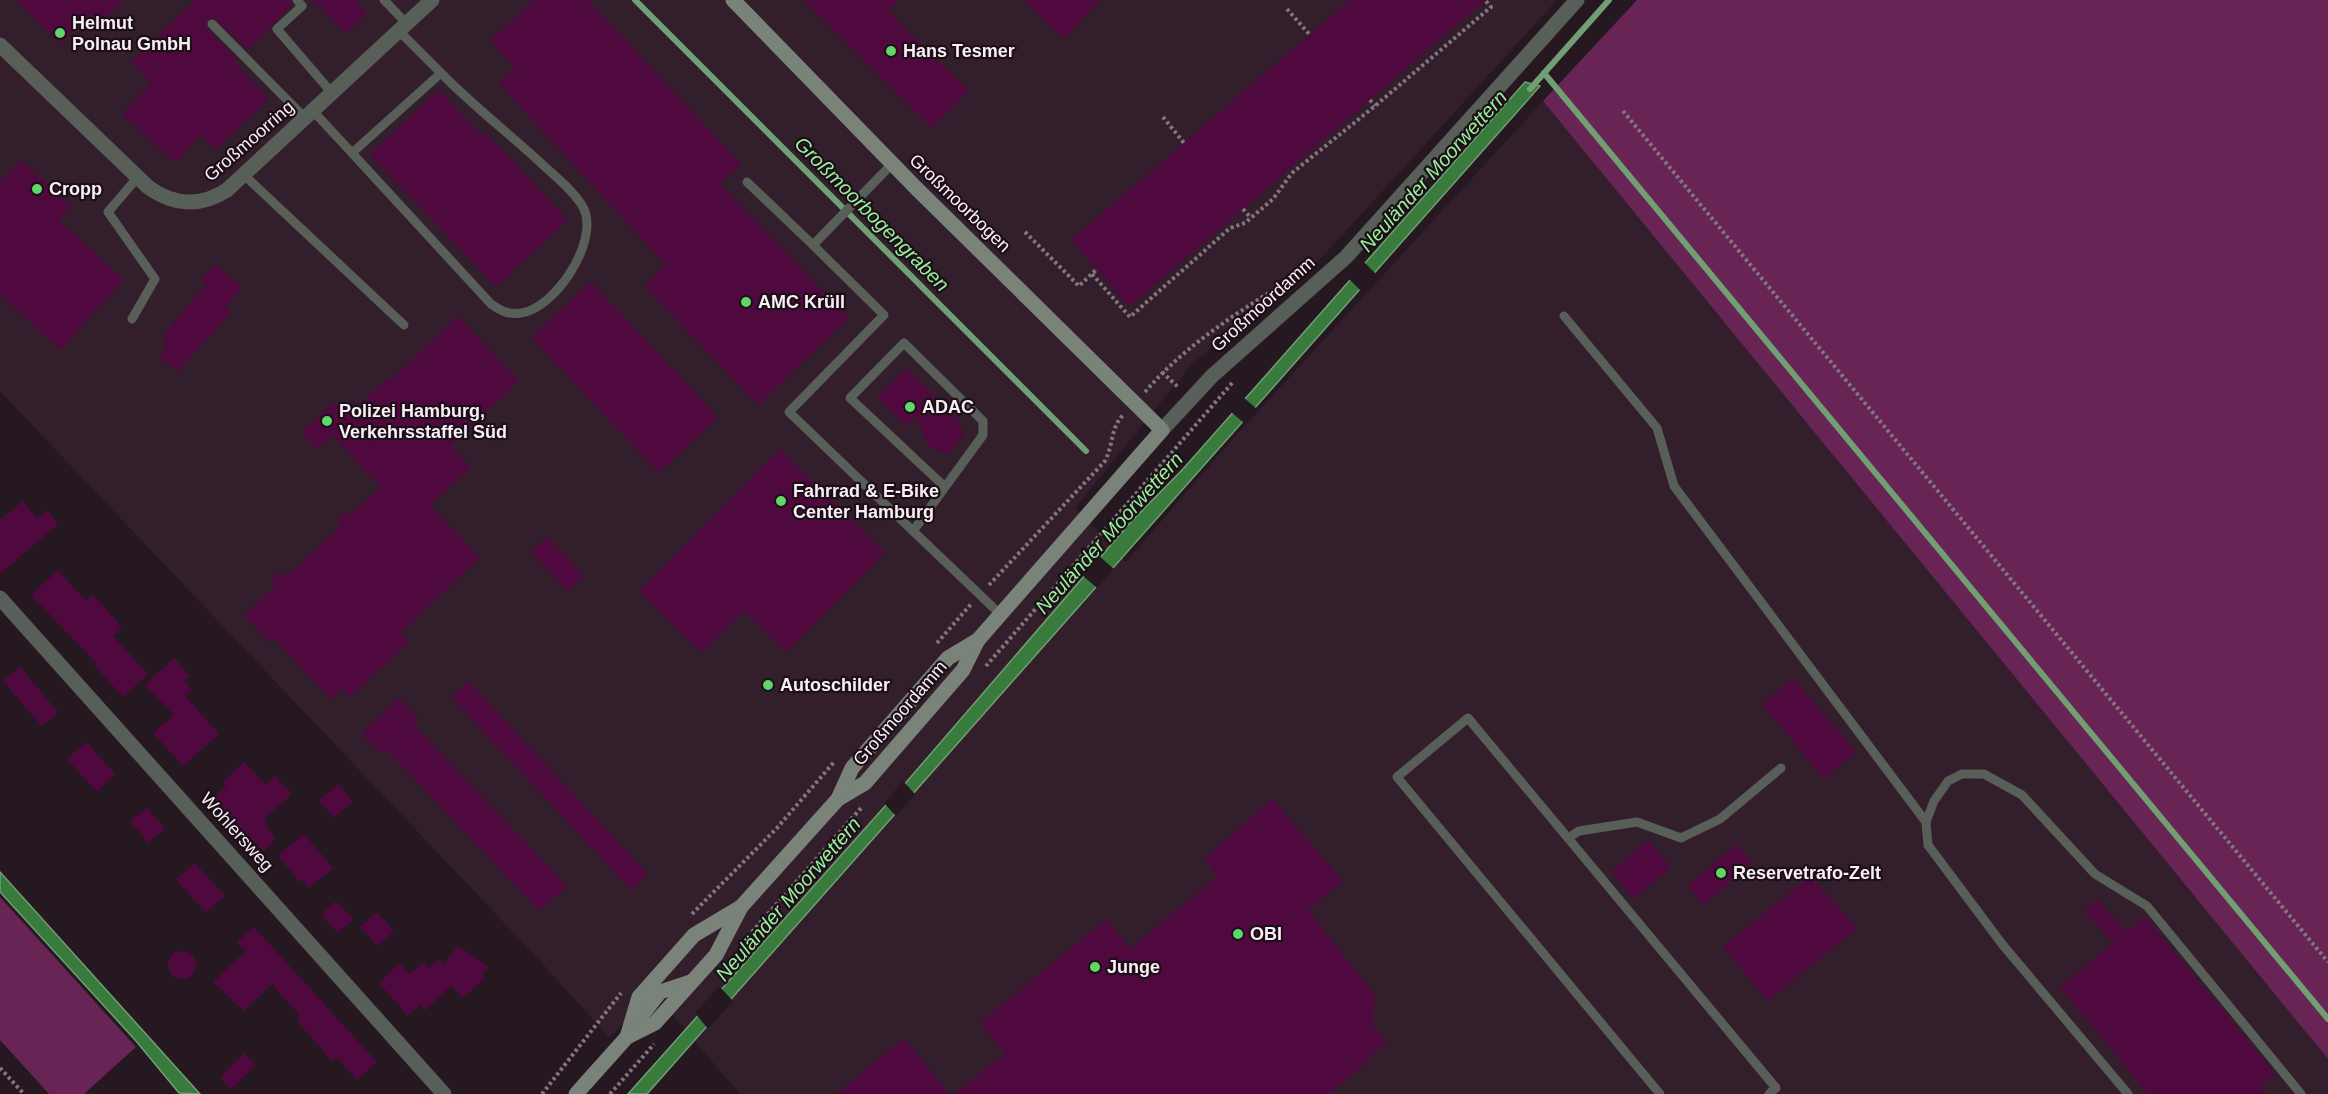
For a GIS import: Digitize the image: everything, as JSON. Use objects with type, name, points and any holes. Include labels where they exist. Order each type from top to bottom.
[{"type":"main road","name":"Großmoorbogen","points":[[733,0],[892,164],[1162,430]]},
{"type":"main road","name":"Großmoordamm","points":[[576,1094],[627,1036],[655,1023],[716,956],[741,907],[838,799],[865,783],[875,772],[963,670],[978,640],[1162,430]]},
{"type":"main road","name":"Großmoordamm","points":[[838,799],[852,768],[948,658],[978,640]]},
{"type":"main road","points":[[875,772],[877,740]]},
{"type":"main road","name":"Großmoordamm","points":[[627,1036],[639,997],[694,935],[741,907]]},
{"type":"street","name":"Großmoorring","points":[[0,45],[137,178],[162,197],[195,203],[218,196],[244,175],[432,0]]},
{"type":"street","name":"Großmoordamm","points":[[1162,430],[1212,376],[1346,257],[1577,0]]},
{"type":"street","name":"Wohlersweg","points":[[0,598],[444,1094]]},
{"type":"lane","points":[[297,0],[302,6],[277,29],[332,93]]},
{"type":"lane","points":[[212,24],[352,153],[491,304],[510,314],[523,313],[540,305],[575,269],[584,248],[588,228],[584,209],[561,182],[441,73],[384,0]]},
{"type":"lane","points":[[352,153],[441,73]]},
{"type":"lane","points":[[813,245],[892,164]]},
{"type":"lane","points":[[244,175],[404,326]]},
{"type":"lane","points":[[132,319],[155,279],[108,212],[137,178]]},
{"type":"lane","points":[[747,182],[884,315],[789,412],[1000,614]]},
{"type":"lane","points":[[1564,316],[1657,428],[1674,486],[1926,822]]},
{"type":"lane","points":[[914,531],[983,435],[982,421],[904,343],[850,398],[945,487]]},
{"type":"lane","points":[[1660,1094],[1397,777],[1468,718],[1776,1088],[1769,1094]]},
{"type":"lane","points":[[1568,838],[1579,831],[1636,822],[1681,838],[1720,819],[1781,768]]},
{"type":"lane","points":[[2128,1094],[2002,944],[1928,845],[1926,822],[1934,801],[1948,781],[1962,774],[1984,774],[2022,795],[2095,874],[2147,906],[2301,1094]]},
{"type":"path","points":[[1092,274],[1130,317],[1230,228],[1251,218],[1273,199],[1292,173],[1376,106],[1491,7],[1485,0]]},
{"type":"path","points":[[1287,9],[1310,35]]},
{"type":"path","points":[[1370,100],[1376,106]]},
{"type":"path","points":[[1623,111],[2328,962]]},
{"type":"path","points":[[1163,117],[1184,143]]},
{"type":"path","points":[[1243,209],[1251,218]]},
{"type":"path","points":[[1025,232],[1079,286],[1097,269]]},
{"type":"path","points":[[934,646],[1105,460],[1111,448],[1113,425],[1162,372],[1208,332],[1306,269]]},
{"type":"path","points":[[685,921],[777,828],[837,759]]},
{"type":"path","points":[[542,1094],[625,988]]},
{"type":"path","points":[[0,1068],[24,1094]]},
{"type":"shaded area","points":[[0,0],[1557,0],[1323,256],[1192,364],[1075,508],[1126,562],[1229,443],[1543,101],[2328,1059],[2328,1094],[740,1094],[652,991],[610,1038],[529,949],[0,391]]},
{"type":"shaded area","points":[[1637,0],[2328,0],[2328,1059],[1543,101]]},
{"type":"shaded area","points":[[1525,82],[1540,86],[647,1094],[628,1094],[903,786],[1129,524],[1183,469]]},
{"type":"shaded area","points":[[0,872],[200,1094],[179,1093],[136,1041],[0,892]]},
{"type":"shaded area","points":[[0,897],[136,1047],[84,1094],[49,1094],[0,1040]]},
{"type":"pier","points":[[1363,261],[1377,275],[1362,292],[1348,278]]},
{"type":"pier","points":[[1243,397],[1257,409],[1244,423],[1230,411]]},
{"type":"pier","points":[[1098,555],[1114,569],[1097,588],[1081,574]]},
{"type":"pier","points":[[903,781],[915,794],[896,816],[884,803]]},
{"type":"pier","points":[[719,986],[733,1001],[708,1029],[695,1013]]},
{"type":"building","points":[[15,0],[124,0],[93,32],[82,21],[61,44]]},
{"type":"building","points":[[195,0],[290,0],[293,5],[247,50],[216,19],[207,20],[207,29],[237,59],[234,62],[269,99],[215,150],[201,135],[175,163],[122,114],[151,83],[131,62]]},
{"type":"building","points":[[313,0],[355,0],[367,14],[346,34]]},
{"type":"building","points":[[534,0],[588,0],[741,164],[720,184],[849,318],[758,405],[644,286],[666,265],[498,83],[515,67],[490,41]]},
{"type":"building","name":"Hans Tesmer","points":[[803,0],[899,0],[888,11],[969,91],[932,128]]},
{"type":"building","name":"Hans Tesmer","points":[[1023,0],[1101,0],[1063,39]]},
{"type":"building","points":[[1350,0],[1486,0],[1129,307],[1071,240]]},
{"type":"building","points":[[439,90],[482,136],[486,133],[568,220],[496,287],[370,154]]},
{"type":"building","points":[[21,160],[71,207],[59,220],[124,280],[60,350],[0,294],[0,182]]},
{"type":"building","points":[[216,264],[242,288],[225,307],[231,313],[177,372],[160,357],[165,350],[165,333],[206,284],[201,280]]},
{"type":"building","points":[[591,282],[718,417],[659,473],[531,337]]},
{"type":"building","points":[[458,316],[519,381],[451,446],[471,467],[430,505],[480,558],[400,633],[409,642],[350,697],[342,688],[331,699],[274,639],[270,643],[244,615],[273,588],[273,574],[288,575],[339,528],[339,514],[351,514],[381,487],[332,435],[317,449],[301,433],[334,402],[346,416],[388,378],[390,381]]},
{"type":"building","name":"ADAC","points":[[907,368],[935,397],[927,405],[958,418],[964,436],[947,454],[929,447],[916,416],[906,426],[877,397]]},
{"type":"building","name":"Fahrrad & E-Bike Center Hamburg","points":[[780,449],[885,553],[786,652],[744,611],[702,653],[639,591]]},
{"type":"building","points":[[23,501],[37,518],[47,510],[58,524],[0,574],[0,520]]},
{"type":"building","points":[[547,537],[584,576],[568,591],[531,552]]},
{"type":"building","points":[[58,570],[86,601],[93,595],[122,627],[113,636],[148,674],[123,697],[94,665],[97,664],[31,595]]},
{"type":"building","points":[[174,658],[190,676],[184,681],[192,690],[185,696],[219,734],[183,766],[153,733],[174,715],[145,685]]},
{"type":"building","points":[[20,667],[58,712],[42,726],[3,681]]},
{"type":"building","points":[[1793,678],[1856,752],[1824,779],[1762,704]]},
{"type":"building","points":[[468,681],[648,874],[631,890],[451,697]]},
{"type":"building","points":[[399,698],[419,719],[413,724],[567,886],[539,911],[386,749],[381,754],[361,734]]},
{"type":"building","points":[[86,742],[115,774],[97,792],[67,759]]},
{"type":"building","points":[[244,762],[266,785],[275,776],[292,794],[264,819],[267,822],[264,824],[276,838],[263,851],[213,798],[226,786],[223,782]]},
{"type":"building","points":[[338,784],[353,801],[334,818],[319,801]]},
{"type":"building","name":"OBI","points":[[1272,799],[1343,881],[1308,910],[1375,995],[1372,1025],[1387,1042],[1368,1058],[1370,1060],[1328,1094],[955,1094],[1005,1053],[980,1023],[1106,919],[1130,949],[1218,876],[1204,859]]},
{"type":"building","points":[[147,808],[165,829],[148,843],[130,821]]},
{"type":"building","points":[[304,834],[333,868],[309,888],[302,880],[300,882],[278,856]]},
{"type":"building","points":[[1648,840],[1671,867],[1634,899],[1611,872]]},
{"type":"building","name":"Reservetrafo-Zelt","points":[[1736,844],[1752,863],[1704,905],[1688,886]]},
{"type":"building","points":[[195,863],[225,896],[206,912],[176,880]]},
{"type":"building","points":[[1810,876],[1857,928],[1768,1001],[1723,947]]},
{"type":"building","points":[[2097,899],[2127,932],[2145,916],[2275,1074],[2260,1087],[2266,1094],[2148,1094],[2060,987],[2113,943],[2084,911]]},
{"type":"building","points":[[336,901],[353,919],[338,933],[321,915]]},
{"type":"building","points":[[377,912],[394,931],[378,946],[360,927]]},
{"type":"building","points":[[254,927],[377,1062],[357,1080],[336,1057],[332,1061],[297,1021],[300,1019],[297,1012],[272,984],[244,1011],[213,982],[246,951],[237,942]]},
{"type":"building","points":[[458,945],[489,968],[482,974],[485,978],[463,998],[451,986],[424,1011],[420,1005],[408,1016],[379,983],[400,963],[410,974],[423,962],[429,968],[439,959],[444,965]]},
{"type":"building","points":[[182,951],[192,955],[196,965],[192,975],[182,979],[172,975],[168,965],[172,955]]},
{"type":"building","points":[[904,1038],[950,1094],[836,1094]]},
{"type":"building","points":[[244,1053],[256,1065],[231,1089],[220,1077]]},
{"type":"waterway","name":"Großmoorbogengraben","points":[[635,0],[1086,451]]},
{"type":"waterway","name":"Neuländer Moorwettern","points":[[1530,89],[1609,0]]},
{"type":"waterway","points":[[1544,73],[2328,1019]]},
{"type":"place","name":"Helmut Polnau GmbH","points":[[60,33]]},
{"type":"place","name":"Hans Tesmer","points":[[891,51]]},
{"type":"place","name":"Cropp","points":[[37,189]]},
{"type":"place","name":"AMC Krüll","points":[[746,302]]},
{"type":"place","name":"ADAC","points":[[910,407]]},
{"type":"place","name":"Polizei Hamburg, Verkehrsstaffel Süd","points":[[327,421]]},
{"type":"place","name":"Fahrrad & E-Bike Center Hamburg","points":[[781,501]]},
{"type":"place","name":"Autoschilder","points":[[768,685]]},
{"type":"place","name":"Reservetrafo-Zelt","points":[[1721,873]]},
{"type":"place","name":"OBI","points":[[1238,934]]},
{"type":"place","name":"Junge","points":[[1095,967]]}]
